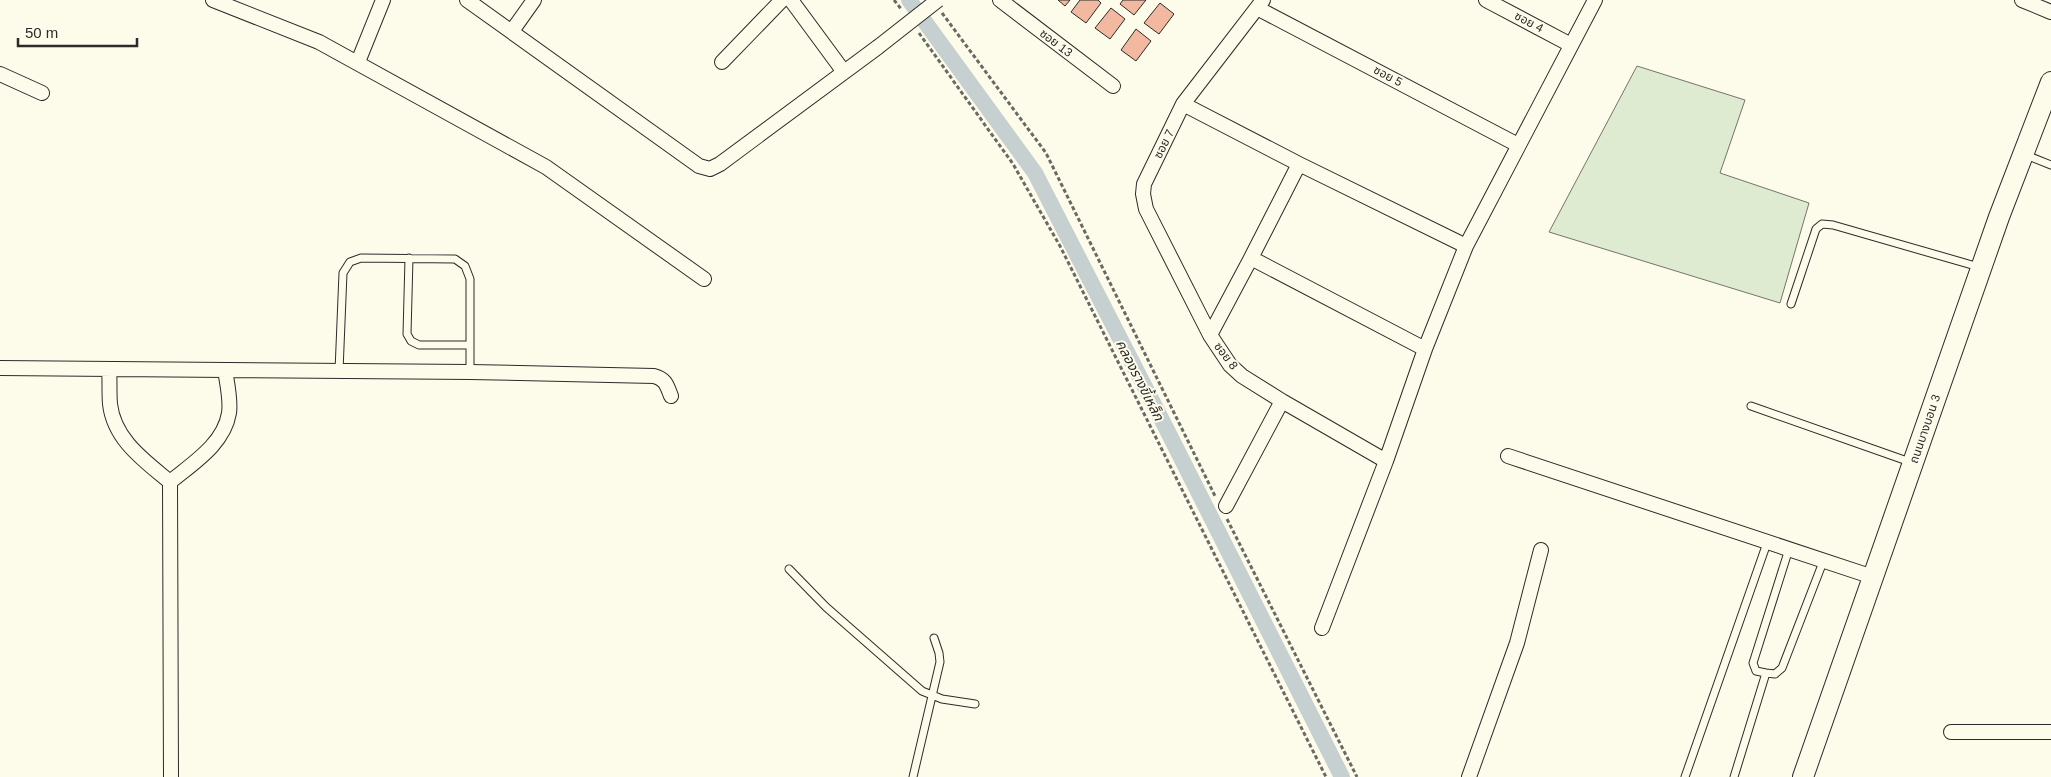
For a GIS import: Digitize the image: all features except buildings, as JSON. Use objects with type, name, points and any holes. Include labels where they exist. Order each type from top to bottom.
[{"type":"main road","name":"ถนนบางบอน 3","points":[[1803,777],[1982,268],[2051,82]]},
{"type":"street","points":[[213,0],[318,42],[358,62],[546,167],[704,279]]},
{"type":"street","points":[[358,62],[383,0]]},
{"type":"street","points":[[468,0],[699,166],[710,169],[720,164],[939,4]]},
{"type":"street","points":[[512,31],[534,0]]},
{"type":"street","points":[[722,62],[782,0]]},
{"type":"street","points":[[791,0],[844,72]]},
{"type":"street","name":"ซอย 13","points":[[1000,0],[1113,86]]},
{"type":"street","name":"ซอย 4","points":[[1486,0],[1571,45]]},
{"type":"street","points":[[1322,628],[1386,461],[1425,349],[1466,246],[1596,0]]},
{"type":"street","points":[[2022,0],[2051,12]]},
{"type":"street","name":"ซอย 7","points":[[1144,184],[1183,104],[1260,4]]},
{"type":"street","name":"ซอย 5","points":[[1260,4],[1518,145]]},
{"type":"street","points":[[0,74],[42,93]]},
{"type":"street","points":[[1183,104],[1299,164],[1466,246]]},
{"type":"street","points":[[1210,335],[1252,258],[1299,164]]},
{"type":"street","name":"ซอย 8","points":[[1144,184],[1143,194],[1146,209],[1210,335],[1230,365],[1242,376],[1282,401],[1386,461]]},
{"type":"street","points":[[1252,258],[1425,349]]},
{"type":"street","points":[[0,368],[470,372],[654,376],[661,378],[665,382],[671,396]]},
{"type":"street","points":[[110,369],[110,405],[116,428],[130,448],[170,482],[171,777]]},
{"type":"street","points":[[170,482],[209,450],[223,432],[230,412],[225,370]]},
{"type":"street","points":[[1223,508],[1282,401]]},
{"type":"street","points":[[1508,456],[1873,577]]},
{"type":"street","points":[[1470,777],[1517,643],[1541,550]]},
{"type":"street","points":[[1951,732],[2051,732]]},
{"type":"lane","points":[[2023,154],[2051,165]]},
{"type":"lane","points":[[1791,304],[1816,229],[1822,224],[1833,225],[1982,268]]},
{"type":"lane","points":[[339,371],[342,272],[350,262],[361,258],[409,258],[456,259],[465,266],[470,278],[470,372]]},
{"type":"lane","points":[[409,258],[407,334],[411,341],[419,344],[470,345]]},
{"type":"lane","points":[[1751,406],[1913,463]]},
{"type":"lane","points":[[1685,777],[1767,543]]},
{"type":"lane","points":[[1789,550],[1753,663],[1756,671],[1775,674],[1782,668],[1823,562]]},
{"type":"lane","points":[[789,569],[826,607],[922,690],[942,699],[975,704]]},
{"type":"lane","points":[[913,777],[940,662],[934,638]]},
{"type":"lane","points":[[1734,777],[1766,673]]},
{"type":"path","points":[[894,0],[905,15]]},
{"type":"path","points":[[939,4],[1046,153],[1357,777]]},
{"type":"path","points":[[916,30],[1013,164],[1060,246],[1326,777]]},
{"type":"green space","points":[[1637,66],[1745,100],[1720,173],[1809,203],[1780,303],[1549,232]]},
{"type":"waterway","name":"คลองรางขี้เหล็ก","points":[[909,0],[1035,173],[1342,777]]}]
